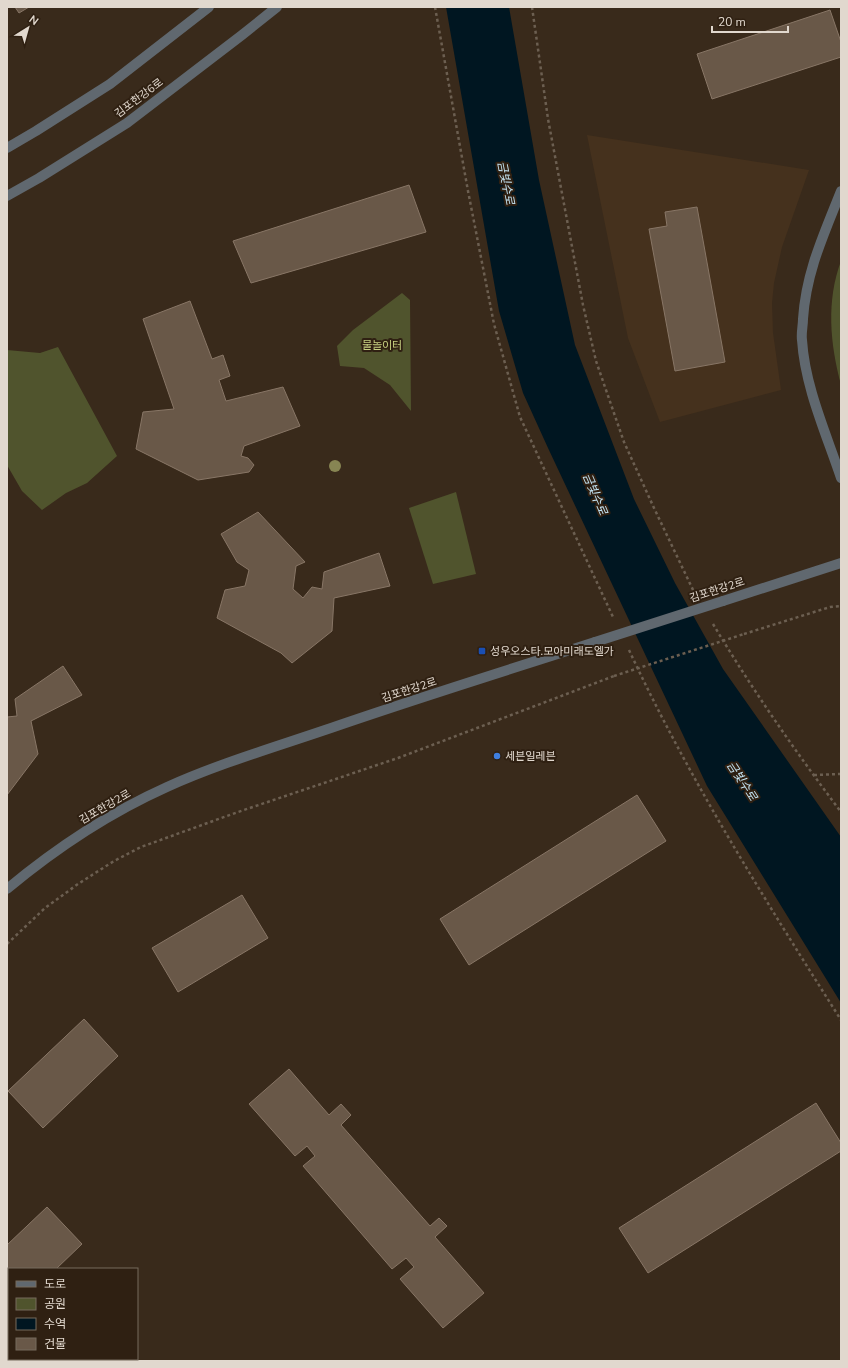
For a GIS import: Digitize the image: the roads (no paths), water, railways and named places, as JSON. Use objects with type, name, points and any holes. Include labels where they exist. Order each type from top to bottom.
[{"type":"street","points":[[7,148],[110,84],[209,7]]},
{"type":"street","name":"김포한강6로","points":[[7,196],[39,178],[127,123],[277,7]]},
{"type":"street","points":[[841,191],[813,262],[804,303],[802,339],[806,368],[815,402],[841,478]]},
{"type":"street","name":"김포한강2로","points":[[7,889],[95,825],[131,804],[168,786],[227,763],[345,723],[841,563]]},
{"type":"water","name":"금빛수로","points":[[446,7],[509,7],[539,180],[575,345],[634,499],[675,583],[723,669],[841,837],[841,1003],[707,786],[523,393],[499,311]]},
{"type":"place","name":"성우오스타.모아미래도엘가","points":[[482,651]]},
{"type":"place","name":"세븐일레븐","points":[[497,756]]},
{"type":"park label","name":"물놀이터","points":[[382,345]]}]
